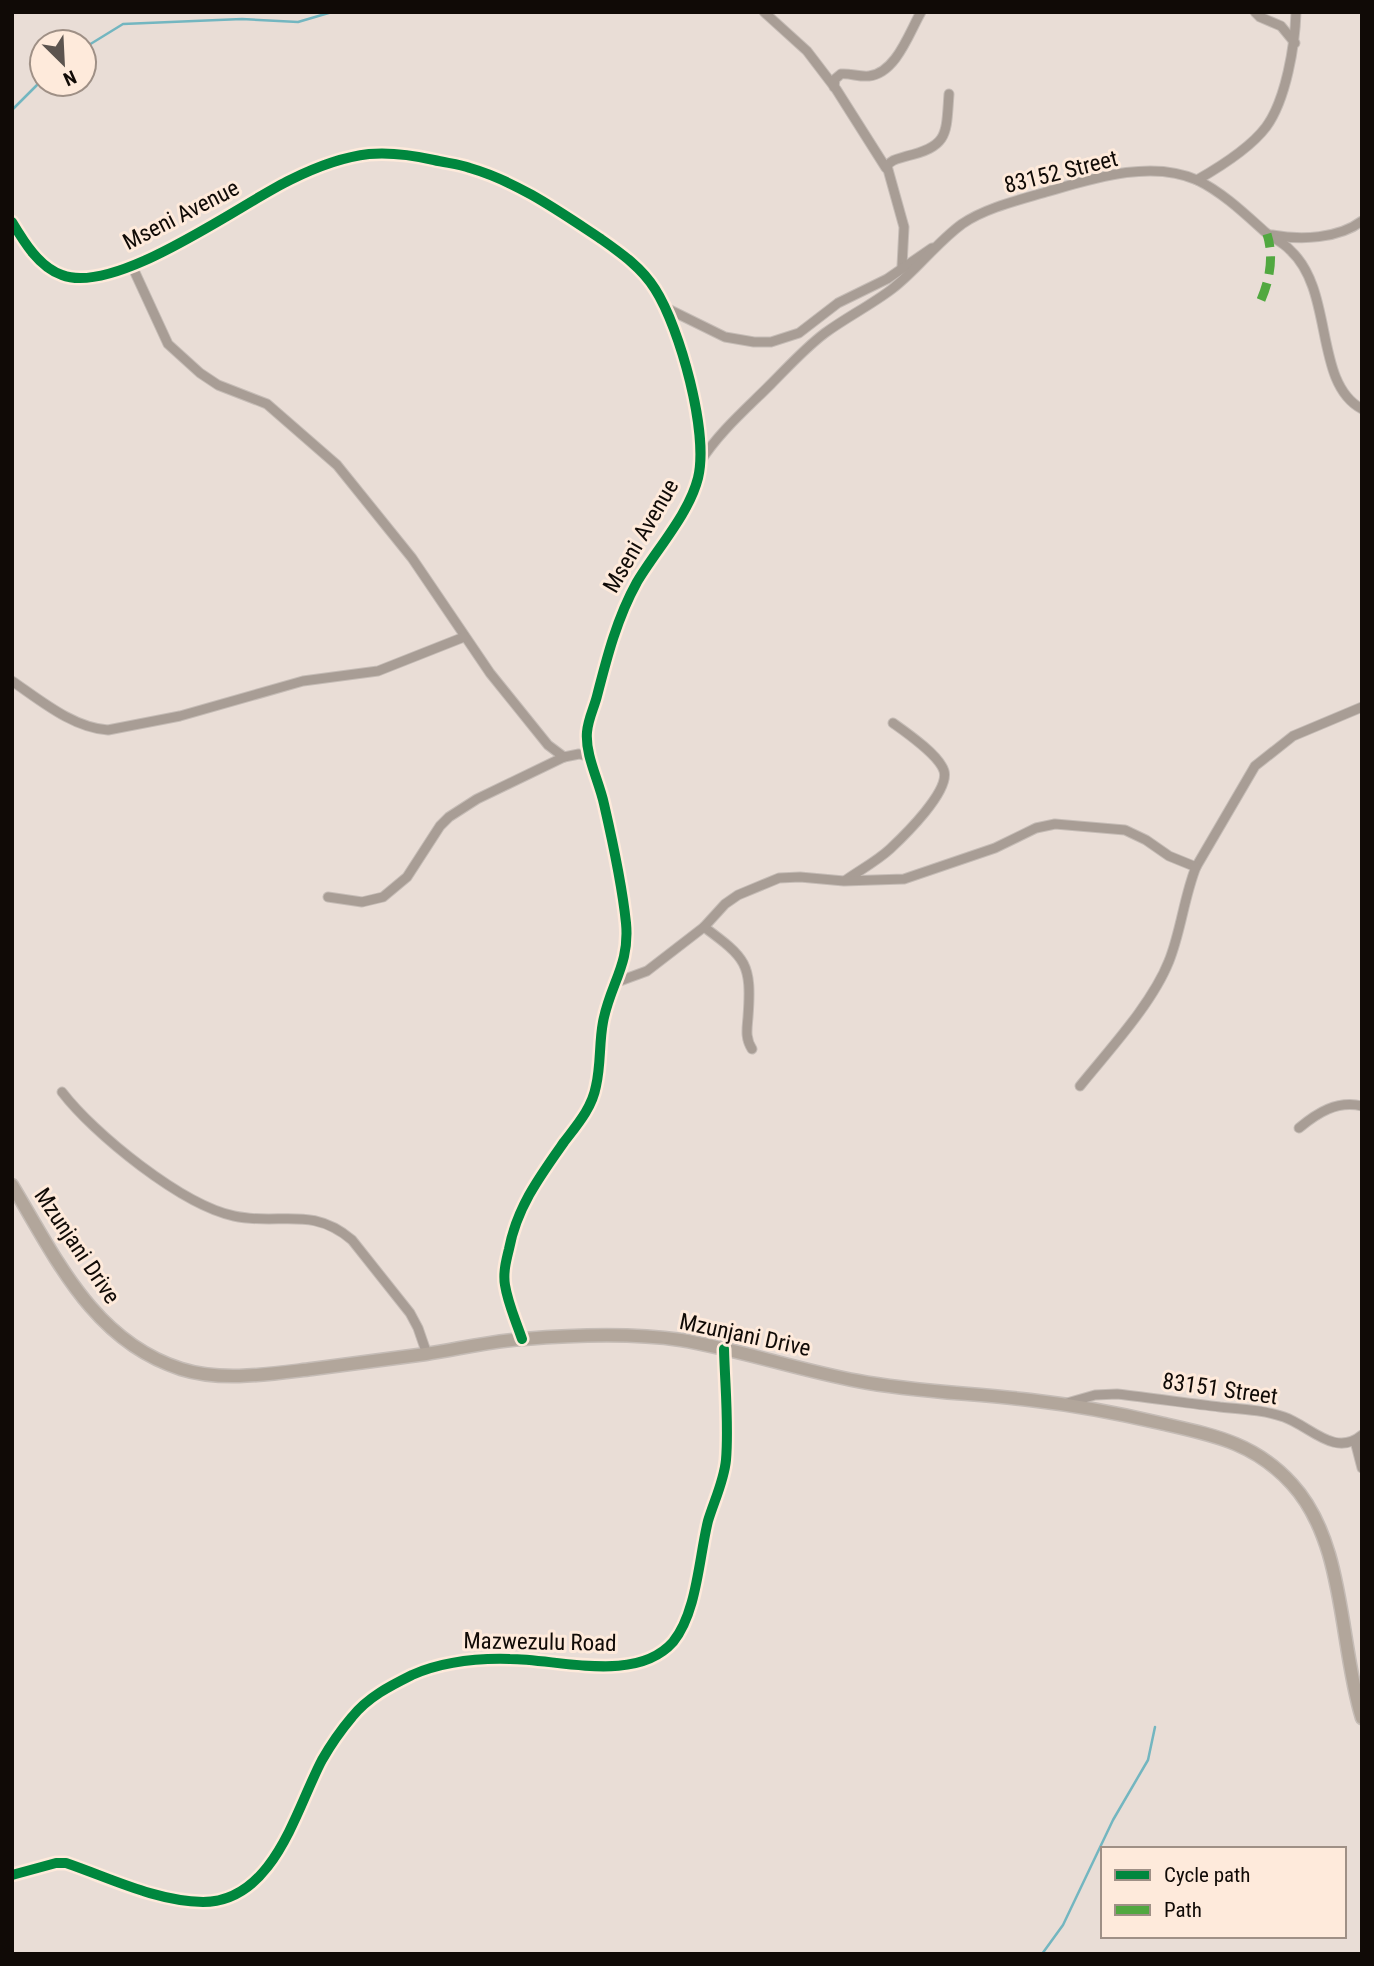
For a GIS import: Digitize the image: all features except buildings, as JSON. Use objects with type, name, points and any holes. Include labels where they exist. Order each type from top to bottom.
[{"type":"main road","name":"Mzunjani Drive","points":[[12,1185],[69,1279],[97,1316],[112,1331],[160,1360],[184,1370],[212,1374],[270,1374],[522,1339],[596,1336],[678,1340],[859,1381],[1065,1404],[1222,1437],[1249,1449],[1292,1483],[1319,1525],[1331,1562],[1362,1718]]},
{"type":"street","points":[[764,12],[807,51],[836,89]]},
{"type":"street","points":[[902,266],[904,227],[886,169],[833,86],[835,79],[841,74],[872,76],[885,70],[897,55],[921,12]]},
{"type":"street","points":[[1255,12],[1281,26],[1295,43]]},
{"type":"street","points":[[1197,180],[1233,156],[1266,127],[1285,81],[1295,43],[1296,12]]},
{"type":"street","points":[[886,169],[891,160],[923,152],[942,141],[947,131],[949,94]]},
{"type":"street","name":"Mseni Avenue","points":[[12,222],[40,260],[62,275],[83,279],[101,276],[132,266],[174,247],[289,180],[347,158],[391,153],[412,155],[470,167],[515,185],[573,220],[633,262],[655,289],[664,307],[684,360],[693,399],[700,443],[699,475],[689,499],[637,583],[623,611],[606,658],[590,716],[587,745],[604,805],[626,926],[626,956],[603,1020],[596,1088],[590,1105],[530,1191],[520,1209],[510,1241],[504,1279],[522,1339]]},
{"type":"street","name":"83152 Street","points":[[699,464],[713,442],[796,357],[825,333],[893,288],[939,243],[964,222],[978,215],[1082,182],[1152,172],[1197,180],[1237,206],[1267,234]]},
{"type":"street","points":[[1267,234],[1284,237],[1331,235],[1349,230],[1362,221]]},
{"type":"street","points":[[1267,234],[1290,249],[1303,264],[1319,303],[1338,387],[1351,404],[1362,409]]},
{"type":"street","name":"83152 Street","points":[[664,307],[725,337],[771,342],[799,333],[838,303],[887,279],[902,266],[939,243]]},
{"type":"street","points":[[132,266],[168,344],[200,373],[218,385],[267,404],[337,465],[412,558],[464,637],[537,732],[564,757]]},
{"type":"street","points":[[12,681],[81,724],[108,730],[168,719],[303,681],[378,671],[464,637]]},
{"type":"street","points":[[1080,1086],[1159,981],[1172,952],[1196,867],[1255,766],[1293,736],[1362,707]]},
{"type":"street","points":[[844,880],[889,850],[934,800],[943,786],[945,776],[941,765],[893,723]]},
{"type":"street","points":[[328,897],[362,902],[383,897],[407,877],[440,826],[449,817],[477,799],[532,775],[564,757],[579,754],[591,757]]},
{"type":"street","points":[[617,982],[647,971],[704,927],[725,904],[766,882],[788,877],[904,879],[995,848],[1036,828],[1055,824],[1125,830],[1169,856],[1196,867]]},
{"type":"street","points":[[704,927],[736,951],[745,963],[749,978],[746,1036],[752,1049]]},
{"type":"street","points":[[62,1092],[94,1129],[161,1180],[202,1205],[241,1217],[315,1220],[342,1231],[410,1313],[427,1354]]},
{"type":"street","points":[[1299,1128],[1316,1114],[1344,1104],[1362,1106]]},
{"type":"street","name":"Mazwezulu Road","points":[[12,1875],[56,1863],[66,1863],[151,1893],[185,1901],[206,1902],[233,1895],[259,1876],[272,1859],[296,1822],[322,1761],[352,1717],[377,1693],[414,1675],[456,1661],[520,1659],[603,1666],[627,1665],[659,1653],[671,1644],[686,1620],[725,1463],[724,1349]]},
{"type":"street","name":"83151 Street","points":[[1065,1404],[1107,1394],[1196,1403],[1277,1415],[1300,1424],[1331,1443],[1338,1444],[1358,1438]]},
{"type":"street","points":[[1358,1438],[1362,1468]]},
{"type":"waterway","points":[[98,39],[123,24],[242,19],[298,22],[332,12]]},
{"type":"waterway","points":[[12,110],[28,94]]},
{"type":"waterway","points":[[1042,1954],[1063,1925],[1113,1820],[1148,1760],[1155,1727]]},
{"type":"marked path","points":[[1261,300],[1270,267],[1267,234]]},
{"type":"cycle path","points":[[12,222],[27,245],[46,266],[62,275],[85,278],[113,272],[145,260],[318,167],[369,154],[410,155],[461,165],[488,174],[538,199],[631,261],[650,281],[664,306],[682,354],[696,409],[700,459],[698,478],[687,505],[637,582],[624,610],[588,727],[588,750],[604,804],[620,878],[626,923],[625,951],[603,1022],[598,1078],[591,1102],[530,1192],[513,1234],[504,1280],[522,1339]]},
{"type":"cycle path","points":[[12,1875],[56,1863],[66,1863],[168,1898],[203,1902],[227,1898],[248,1887],[265,1870],[292,1826],[332,1744],[358,1710],[388,1688],[424,1670],[460,1661],[510,1659],[618,1666],[657,1655],[673,1642],[687,1616],[708,1521],[725,1468],[727,1433],[724,1349]]}]
